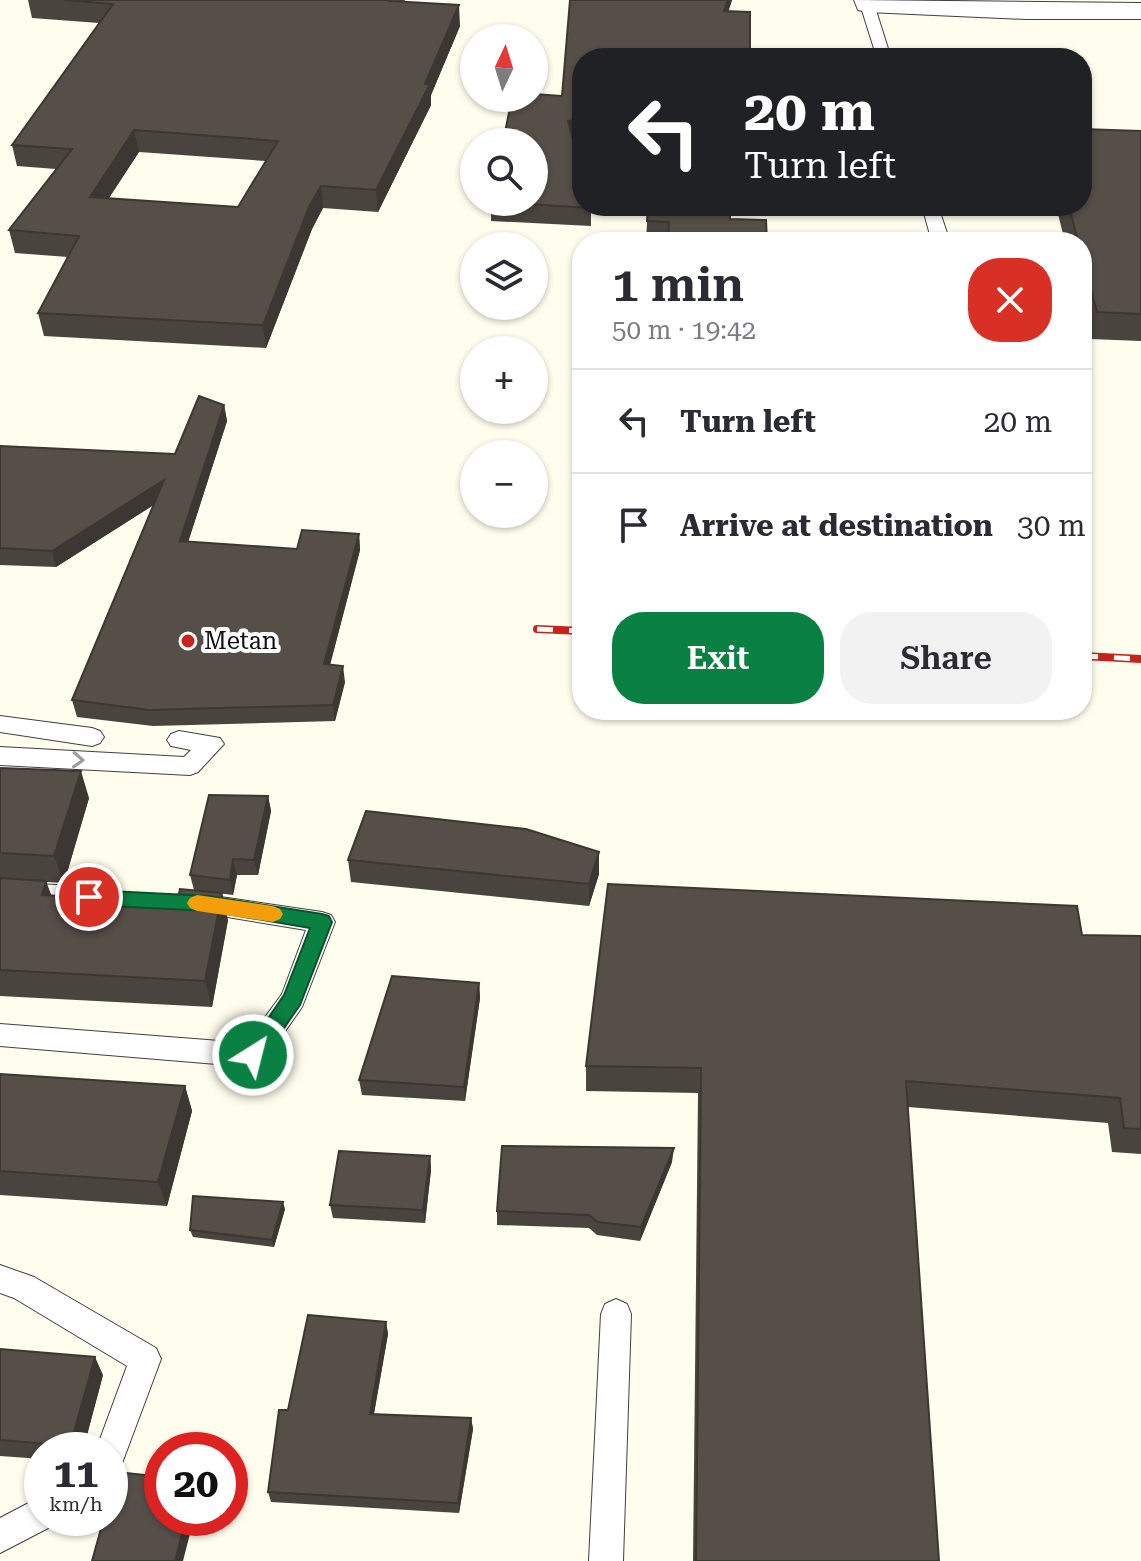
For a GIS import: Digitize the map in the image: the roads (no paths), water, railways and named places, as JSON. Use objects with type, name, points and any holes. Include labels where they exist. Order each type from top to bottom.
[{"type":"street","points":[[867,2],[1026,11],[1141,11]]},
{"type":"lane","points":[[867,2],[881,48]]},
{"type":"lane","points":[[0,724],[92,737]]},
{"type":"lane","points":[[0,756],[190,766],[212,744],[179,740]]},
{"type":"lane","points":[[0,892],[119,899]]},
{"type":"lane","points":[[0,1035],[253,1055],[293,999],[322,922],[209,904],[164,901]]},
{"type":"lane","points":[[0,1279],[23,1287],[145,1359],[118,1432]]},
{"type":"lane","points":[[606,1561],[616,1314]]},
{"type":"lane","points":[[0,1536],[24,1523]]},
{"type":"railway","points":[[537,629],[572,631]]},
{"type":"railway","points":[[1092,657],[1141,659]]},
{"type":"place","name":"Metan","points":[[188,641]]}]
